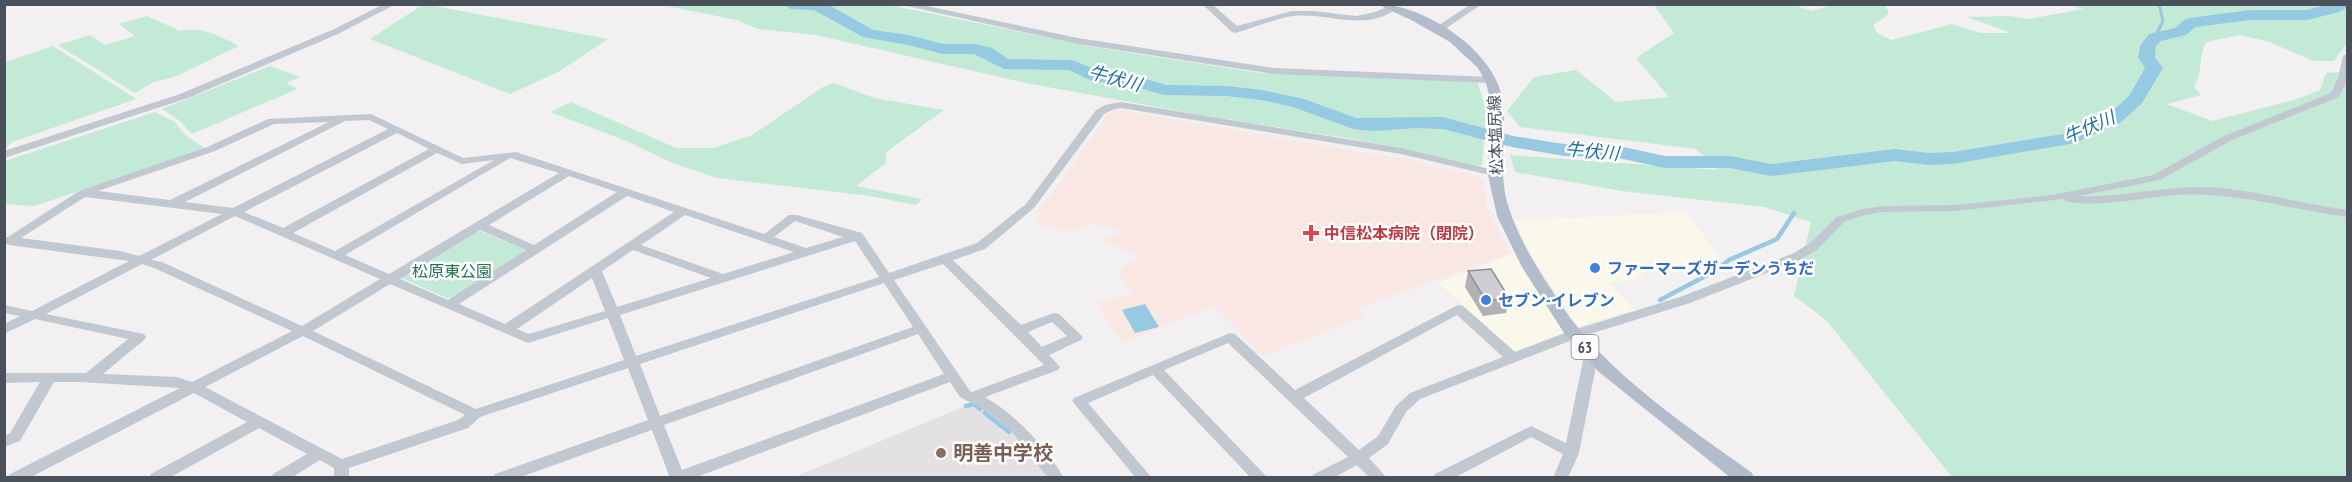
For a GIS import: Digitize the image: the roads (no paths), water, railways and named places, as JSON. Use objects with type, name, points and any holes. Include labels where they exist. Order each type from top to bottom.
[{"type":"main road","name":"松本塩尻線","points":[[1387,6],[1439,29],[1467,50],[1491,82],[1497,101],[1495,169],[1498,196],[1510,231],[1537,279],[1591,356],[1670,423],[1745,477]]},
{"type":"street","points":[[4,155],[184,96],[335,32],[392,4]]},
{"type":"street","points":[[902,4],[1078,41],[1274,71],[1491,82]]},
{"type":"street","points":[[1206,4],[1235,30],[1298,13],[1358,19],[1377,16],[1387,6]]},
{"type":"street","points":[[1439,29],[1478,4]]},
{"type":"street","points":[[1319,477],[1359,458],[1383,440],[1401,409],[1415,396],[1575,334],[1685,300],[1798,256],[1814,246],[1841,219],[1882,209],[1956,208],[2052,198],[2156,178],[2228,138],[2335,95],[2343,78],[2348,56]]},
{"type":"street","points":[[4,378],[50,377],[177,382],[194,387],[320,453],[342,471],[463,424],[475,414],[981,246],[1030,206],[1100,112],[1114,105],[1132,106],[1401,151],[1495,169]]},
{"type":"street","points":[[7,240],[83,193],[211,149],[272,121],[371,117],[462,161],[512,154],[806,252]]},
{"type":"street","points":[[173,203],[345,118]]},
{"type":"street","points":[[4,330],[397,129]]},
{"type":"street","points":[[283,233],[437,149]]},
{"type":"street","points":[[337,255],[512,154]]},
{"type":"street","points":[[15,477],[303,331],[567,173]]},
{"type":"street","points":[[2052,198],[2090,201],[2196,190],[2226,192],[2348,214]]},
{"type":"street","points":[[449,305],[625,192]]},
{"type":"street","points":[[83,193],[235,212],[528,339],[856,237]]},
{"type":"street","points":[[506,330],[683,211]]},
{"type":"street","points":[[766,238],[793,217],[858,236],[965,394],[1018,428],[1057,477]]},
{"type":"street","points":[[479,225],[534,249]]},
{"type":"street","points":[[7,240],[120,255],[158,265],[303,331],[475,414]]},
{"type":"street","points":[[632,246],[723,278]]},
{"type":"street","points":[[945,259],[1041,353],[1053,368],[972,397]]},
{"type":"street","points":[[596,271],[631,364],[678,477],[951,376]]},
{"type":"street","points":[[4,309],[139,337],[90,378]]},
{"type":"street","points":[[1294,398],[1458,309],[1513,358]]},
{"type":"street","points":[[1019,331],[1053,317],[1076,337],[1041,353]]},
{"type":"street","points":[[500,477],[920,329]]},
{"type":"street","points":[[1145,477],[1079,401],[1230,337],[1380,477]]},
{"type":"street","points":[[1560,477],[1572,453],[1591,356]]},
{"type":"street","points":[[1155,369],[1261,477]]},
{"type":"street","points":[[4,442],[15,437],[50,377]]},
{"type":"street","points":[[156,477],[260,421]]},
{"type":"street","points":[[1440,477],[1530,431],[1572,453]]},
{"type":"street","points":[[278,477],[320,453]]},
{"type":"water","points":[[1145,304],[1159,327],[1135,333],[1122,310]]},
{"type":"waterway","name":"牛伏川","points":[[791,4],[818,6],[869,34],[909,40],[943,49],[974,49],[986,52],[1004,64],[1072,65],[1096,76],[1146,84],[1164,90],[1227,91],[1262,95],[1298,103],[1353,123],[1374,125],[1415,122],[1443,123],[1512,141],[1564,150],[1614,151],[1665,162],[1730,162],[1771,170],[1895,155],[1929,159],[1953,158],[2068,139],[2115,118],[2136,99],[2154,68],[2146,58],[2148,46],[2155,37],[2180,32],[2190,23],[2250,15],[2307,15],[2333,9],[2342,4]]},
{"type":"waterway","points":[[2155,37],[2163,21],[2159,4]]},
{"type":"waterway","points":[[1660,300],[1715,271],[1729,260],[1777,239],[1794,213]]},
{"type":"waterway","points":[[966,406],[974,404],[980,409]]},
{"type":"waterway","points":[[985,413],[1009,432]]},
{"type":"place","name":"中信松本病院（閉院）","points":[[1311,233]]},
{"type":"place","name":"ファーマーズガーデンうちだ","points":[[1595,268]]},
{"type":"place","name":"セブン-イレブン","points":[[1486,300]]},
{"type":"place","name":"明善中学校","points":[[941,453]]},
{"type":"park label","name":"松原東公園","points":[[452,271]]}]
